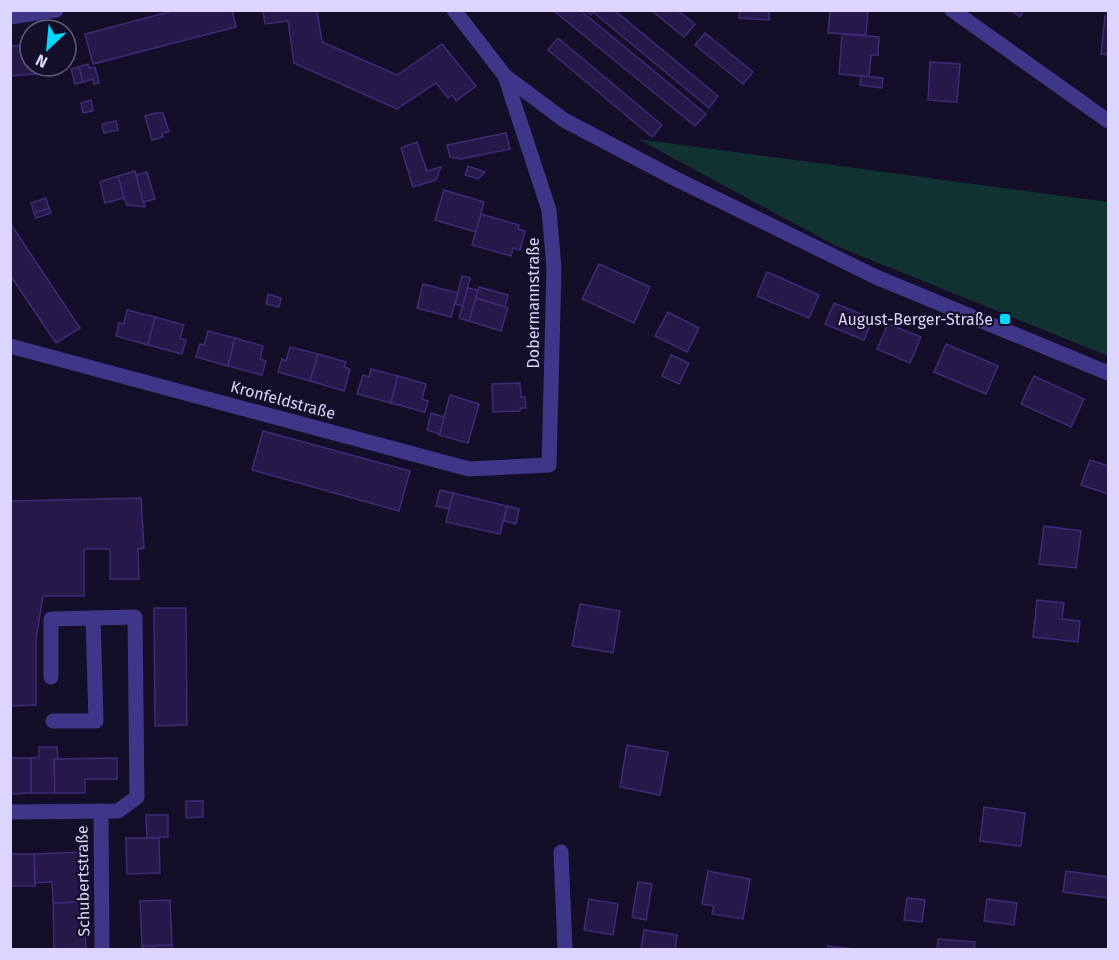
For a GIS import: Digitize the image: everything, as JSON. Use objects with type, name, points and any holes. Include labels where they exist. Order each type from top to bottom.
[{"type":"street","points":[[10,17],[56,10]]},
{"type":"street","points":[[454,10],[505,76],[564,120],[676,179],[876,277],[1108,373]]},
{"type":"street","points":[[952,10],[1108,121]]},
{"type":"street","name":"Dobermannstraße","points":[[505,76],[549,210],[554,268],[549,465]]},
{"type":"street","name":"Kronfeldstraße","points":[[10,346],[469,469],[549,465]]},
{"type":"street","points":[[10,812],[118,811],[137,797],[135,617],[51,619],[51,677]]},
{"type":"street","points":[[53,721],[96,721],[93,618]]},
{"type":"street","name":"Schubertstraße","points":[[101,811],[102,950]]},
{"type":"street","points":[[561,852],[565,950]]},
{"type":"green space","points":[[638,139],[1108,202],[1108,356],[834,245]]},
{"type":"building","points":[[176,10],[232,10],[236,27],[93,64],[85,34]]},
{"type":"building","points":[[263,10],[317,10],[322,42],[397,75],[442,44],[476,86],[456,101],[452,95],[448,98],[436,83],[397,109],[294,63],[288,21],[265,24]]},
{"type":"building","points":[[580,10],[706,114],[695,126],[554,11]]},
{"type":"building","points":[[585,10],[614,10],[718,96],[709,108],[593,12],[591,15]]},
{"type":"building","points":[[651,10],[677,10],[695,24],[684,37]]},
{"type":"building","points":[[740,10],[769,10],[769,20],[739,18]]},
{"type":"building","points":[[830,10],[868,10],[866,35],[828,33]]},
{"type":"building","points":[[1010,10],[1024,10],[1020,17]]},
{"type":"building","points":[[1105,16],[1108,16],[1108,55],[1101,54]]},
{"type":"building","points":[[705,33],[753,72],[743,84],[695,45]]},
{"type":"building","points":[[842,34],[879,37],[878,55],[871,55],[869,77],[839,74]]},
{"type":"building","points":[[558,38],[662,125],[652,137],[548,50]]},
{"type":"building","points":[[10,46],[18,46],[18,75],[10,76]]},
{"type":"building","points":[[930,62],[960,64],[957,102],[928,100]]},
{"type":"building","points":[[88,64],[89,68],[95,67],[99,83],[94,84],[93,79],[83,82],[79,67]]},
{"type":"building","points":[[78,67],[83,82],[75,84],[73,78],[78,78]]},
{"type":"building","points":[[861,76],[883,78],[882,88],[860,85]]},
{"type":"building","points":[[91,100],[93,111],[83,113],[81,103]]},
{"type":"building","points":[[163,113],[169,132],[162,133],[163,137],[152,140],[145,116]]},
{"type":"building","points":[[116,121],[118,130],[104,133],[102,124]]},
{"type":"building","points":[[506,133],[510,149],[461,159],[450,157],[447,145]]},
{"type":"building","points":[[417,142],[427,171],[441,167],[436,180],[413,187],[401,148]]},
{"type":"building","points":[[468,166],[485,172],[478,179],[465,175]]},
{"type":"building","points":[[135,171],[145,207],[127,205],[124,198],[118,176]]},
{"type":"building","points":[[147,172],[155,199],[143,202],[136,175]]},
{"type":"building","points":[[118,176],[124,198],[105,203],[100,182]]},
{"type":"building","points":[[444,190],[484,202],[476,232],[435,220]]},
{"type":"building","points":[[46,198],[49,208],[34,213],[31,203]]},
{"type":"building","points":[[49,208],[51,213],[36,218],[34,213]]},
{"type":"building","points":[[481,214],[519,225],[518,229],[525,231],[520,250],[513,248],[511,256],[472,245]]},
{"type":"building","points":[[10,223],[80,328],[56,343],[10,275]]},
{"type":"building","points":[[599,264],[650,287],[634,323],[582,299]]},
{"type":"building","points":[[767,272],[819,295],[809,318],[757,296]]},
{"type":"building","points":[[462,276],[470,278],[463,306],[455,304]]},
{"type":"building","points":[[423,284],[458,293],[451,317],[417,308]]},
{"type":"building","points":[[479,287],[508,295],[505,307],[476,298]]},
{"type":"building","points":[[468,288],[478,290],[469,321],[459,318]]},
{"type":"building","points":[[268,294],[281,298],[279,307],[266,304]]},
{"type":"building","points":[[476,298],[508,308],[501,331],[469,321]]},
{"type":"building","points":[[834,303],[873,319],[864,340],[825,324]]},
{"type":"building","points":[[127,310],[155,317],[148,345],[116,336],[119,323],[124,324]]},
{"type":"building","points":[[668,312],[699,328],[687,352],[655,336]]},
{"type":"building","points":[[155,317],[184,325],[180,338],[186,340],[182,354],[148,345]]},
{"type":"building","points":[[888,324],[921,337],[910,363],[877,349]]},
{"type":"building","points":[[208,331],[235,338],[228,366],[196,357],[200,344],[204,345]]},
{"type":"building","points":[[235,338],[263,346],[260,359],[266,361],[262,375],[228,366]]},
{"type":"building","points":[[946,344],[998,366],[986,394],[934,372]]},
{"type":"building","points":[[290,347],[318,354],[310,381],[278,372],[282,359],[286,361]]},
{"type":"building","points":[[318,354],[346,362],[344,367],[350,369],[344,391],[310,381]]},
{"type":"building","points":[[671,355],[689,363],[679,384],[662,376]]},
{"type":"building","points":[[371,369],[398,376],[391,403],[357,394],[363,375],[369,377]]},
{"type":"building","points":[[398,376],[426,384],[422,399],[428,401],[425,412],[391,403]]},
{"type":"building","points":[[1034,376],[1084,399],[1071,427],[1021,404]]},
{"type":"building","points":[[520,383],[521,397],[525,397],[526,408],[520,408],[520,411],[493,412],[492,384]]},
{"type":"building","points":[[450,395],[479,404],[468,443],[439,435]]},
{"type":"building","points":[[431,413],[444,417],[440,434],[427,430]]},
{"type":"building","points":[[263,431],[410,471],[399,511],[252,470]]},
{"type":"building","points":[[1090,460],[1108,466],[1108,494],[1081,485]]},
{"type":"building","points":[[440,490],[453,493],[449,509],[436,506]]},
{"type":"building","points":[[453,493],[507,506],[500,534],[446,522]]},
{"type":"building","points":[[141,498],[144,548],[138,549],[139,579],[110,579],[110,549],[84,549],[84,596],[43,596],[36,639],[36,705],[10,706],[10,501]]},
{"type":"building","points":[[507,506],[519,509],[516,524],[504,521]]},
{"type":"building","points":[[1044,526],[1081,531],[1076,568],[1039,564]]},
{"type":"building","points":[[1037,600],[1064,603],[1062,619],[1080,621],[1078,642],[1033,637]]},
{"type":"building","points":[[580,604],[620,611],[613,653],[572,646]]},
{"type":"building","points":[[154,608],[186,608],[187,725],[155,726]]},
{"type":"building","points":[[627,745],[668,752],[660,795],[620,787]]},
{"type":"building","points":[[39,747],[57,747],[58,759],[54,759],[55,793],[31,793],[31,758],[39,757]]},
{"type":"building","points":[[10,758],[31,758],[31,793],[10,794]]},
{"type":"building","points":[[117,758],[117,779],[85,779],[85,793],[55,793],[54,759]]},
{"type":"building","points":[[186,801],[203,801],[203,817],[186,818]]},
{"type":"building","points":[[984,807],[1025,813],[1021,846],[980,841]]},
{"type":"building","points":[[146,815],[168,815],[168,837],[147,838]]},
{"type":"building","points":[[126,838],[159,838],[160,873],[127,874]]},
{"type":"building","points":[[82,852],[84,902],[53,903],[52,882],[35,883],[34,854]]},
{"type":"building","points":[[10,854],[34,854],[35,886],[10,886]]},
{"type":"building","points":[[708,871],[750,879],[743,919],[712,914],[714,906],[702,904]]},
{"type":"building","points":[[1066,871],[1108,877],[1108,898],[1063,892]]},
{"type":"building","points":[[638,882],[652,884],[646,920],[632,917]]},
{"type":"building","points":[[907,898],[925,900],[922,922],[904,920]]},
{"type":"building","points":[[589,899],[618,904],[613,935],[584,930]]},
{"type":"building","points":[[987,899],[1017,903],[1014,925],[984,921]]},
{"type":"building","points":[[170,900],[172,945],[142,946],[140,901]]},
{"type":"building","points":[[84,902],[86,950],[54,950],[53,903]]},
{"type":"building","points":[[644,930],[677,935],[675,950],[641,950]]},
{"type":"building","points":[[938,939],[975,942],[974,950],[937,950]]},
{"type":"building","points":[[172,945],[172,950],[142,950],[142,946]]},
{"type":"building","points":[[828,946],[853,949],[853,950],[827,950]]},
{"type":"place","name":"August-Berger-Straße","points":[[1005,319]]}]
